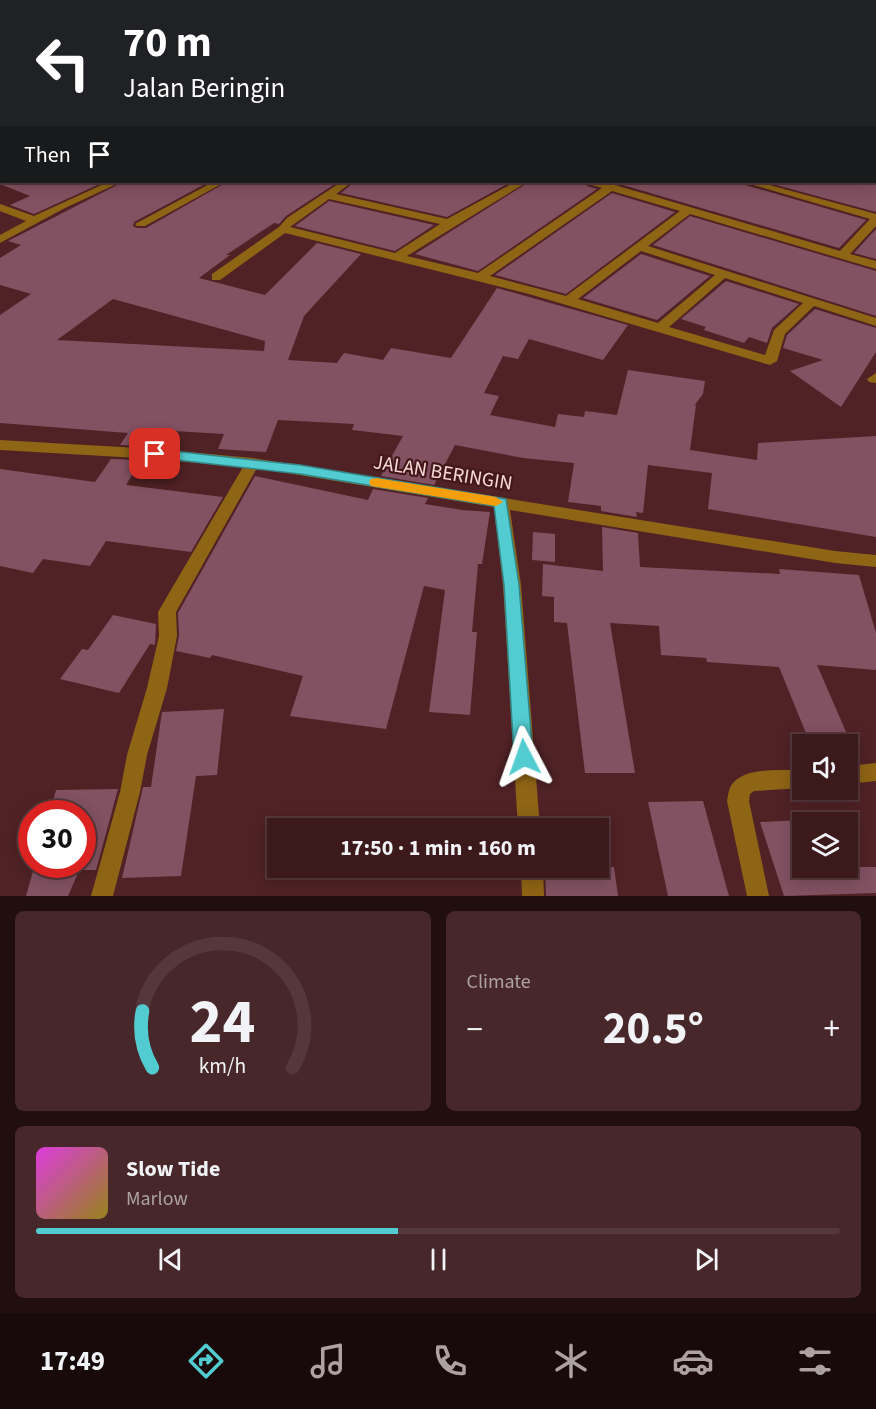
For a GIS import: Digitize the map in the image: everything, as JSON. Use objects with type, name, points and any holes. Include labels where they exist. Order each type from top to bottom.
[{"type":"street","points":[[0,240],[61,206],[114,183]]},
{"type":"street","points":[[141,224],[218,183]]},
{"type":"street","points":[[216,277],[283,229],[283,226],[345,183]]},
{"type":"street","points":[[399,256],[449,223],[520,183]]},
{"type":"street","points":[[596,183],[876,265]]},
{"type":"street","points":[[758,183],[778,185],[876,218],[842,255]]},
{"type":"street","points":[[481,277],[610,187]]},
{"type":"street","points":[[326,195],[449,223]]},
{"type":"street","points":[[0,207],[34,220]]},
{"type":"street","points":[[569,300],[689,210]]},
{"type":"street","points":[[283,229],[569,300],[770,361],[779,333],[810,302]]},
{"type":"street","points":[[640,247],[876,322]]},
{"type":"street","points":[[659,329],[723,274]]},
{"type":"street","name":"JALAN BERINGIN","points":[[0,445],[155,454],[253,463],[835,557],[876,561]]},
{"type":"street","points":[[102,896],[130,792],[137,754],[157,687],[168,636],[167,612],[253,463]]},
{"type":"street","points":[[501,502],[512,585],[528,818]]},
{"type":"street","points":[[858,774],[876,772]]},
{"type":"street","points":[[758,896],[738,801],[740,789],[750,782],[792,780]]},
{"type":"street","points":[[532,878],[533,896]]},
{"type":"building","points":[[102,183],[34,214],[10,205],[30,196],[0,184]]},
{"type":"building","points":[[121,183],[207,183],[134,222],[133,226],[137,228],[146,228],[225,183],[336,183],[286,216],[279,224],[274,223],[226,255],[230,255],[199,278],[265,295],[317,243],[361,254],[304,316],[288,360],[337,363],[344,353],[383,360],[391,348],[451,358],[497,288],[628,325],[603,360],[529,339],[518,359],[503,356],[484,393],[499,396],[490,415],[555,427],[558,414],[584,417],[585,411],[617,415],[628,370],[705,381],[703,394],[694,406],[696,405],[690,450],[757,460],[758,443],[876,436],[876,537],[708,509],[712,473],[648,465],[643,513],[636,512],[637,517],[601,511],[601,506],[568,502],[574,463],[523,458],[455,445],[434,485],[381,476],[403,436],[352,430],[354,424],[278,420],[266,452],[218,449],[224,434],[157,430],[149,446],[120,445],[128,433],[0,423],[0,315],[31,294],[0,285],[0,258],[21,245],[8,241]],"holes":[[[113,299],[265,341],[264,351],[57,340]]]},
{"type":"building","points":[[353,183],[509,183],[447,217],[341,193]]},
{"type":"building","points":[[527,183],[586,183],[587,186],[597,189],[478,271],[415,254]]},
{"type":"building","points":[[616,183],[742,183],[866,220],[839,248]]},
{"type":"building","points":[[769,183],[867,183],[876,185],[876,212]]},
{"type":"building","points":[[612,193],[675,212],[566,294],[495,275]]},
{"type":"building","points":[[329,201],[434,225],[395,251],[295,226]]},
{"type":"building","points":[[690,216],[876,271],[876,316],[653,245]]},
{"type":"building","points":[[876,229],[876,259],[854,253]]},
{"type":"building","points":[[641,254],[710,276],[657,320],[583,298]]},
{"type":"building","points":[[726,281],[799,304],[772,328],[767,343],[749,337],[744,343],[704,330],[706,327],[681,319]]},
{"type":"building","points":[[815,309],[876,328],[876,352],[841,407],[790,371],[823,360],[783,348],[787,335]]},
{"type":"building","points":[[111,459],[141,460],[126,485],[223,497],[191,552],[106,541],[90,566],[43,559],[33,573],[0,566],[0,469],[95,482]]},
{"type":"building","points":[[255,476],[368,500],[373,489],[428,498],[425,504],[490,512],[482,564],[478,564],[472,632],[477,632],[470,715],[429,712],[445,590],[424,586],[386,729],[290,716],[303,676],[212,655],[210,658],[176,651],[179,636],[178,613]]},
{"type":"building","points":[[602,527],[638,533],[640,567],[780,574],[779,569],[859,575],[876,633],[876,670],[817,665],[847,734],[806,734],[779,667],[707,662],[706,658],[661,655],[659,626],[610,623],[635,773],[585,773],[567,623],[554,622],[554,597],[542,596],[543,564],[603,571]]},
{"type":"building","points":[[533,532],[555,534],[555,562],[532,560]]},
{"type":"building","points":[[113,615],[156,624],[155,645],[150,644],[119,693],[60,679],[82,649],[88,650]]},
{"type":"building","points":[[224,709],[217,775],[196,776],[181,876],[122,878],[143,787],[151,787],[162,712]]},
{"type":"building","points":[[118,789],[96,870],[96,800],[53,800],[56,790]]},
{"type":"building","points":[[703,801],[729,896],[668,896],[648,802]]},
{"type":"building","points":[[792,820],[792,878],[858,878],[858,867],[876,867],[876,893],[784,896],[760,822]]},
{"type":"building","points":[[609,867],[614,867],[618,896],[546,896],[545,878],[609,878]]},
{"type":"building","points":[[31,878],[76,878],[68,896],[26,896]]},
{"type":"slow traffic","points":[[376,482],[496,502]]},
{"type":"route","points":[[155,454],[300,469],[501,502],[512,585],[524,757]]}]
